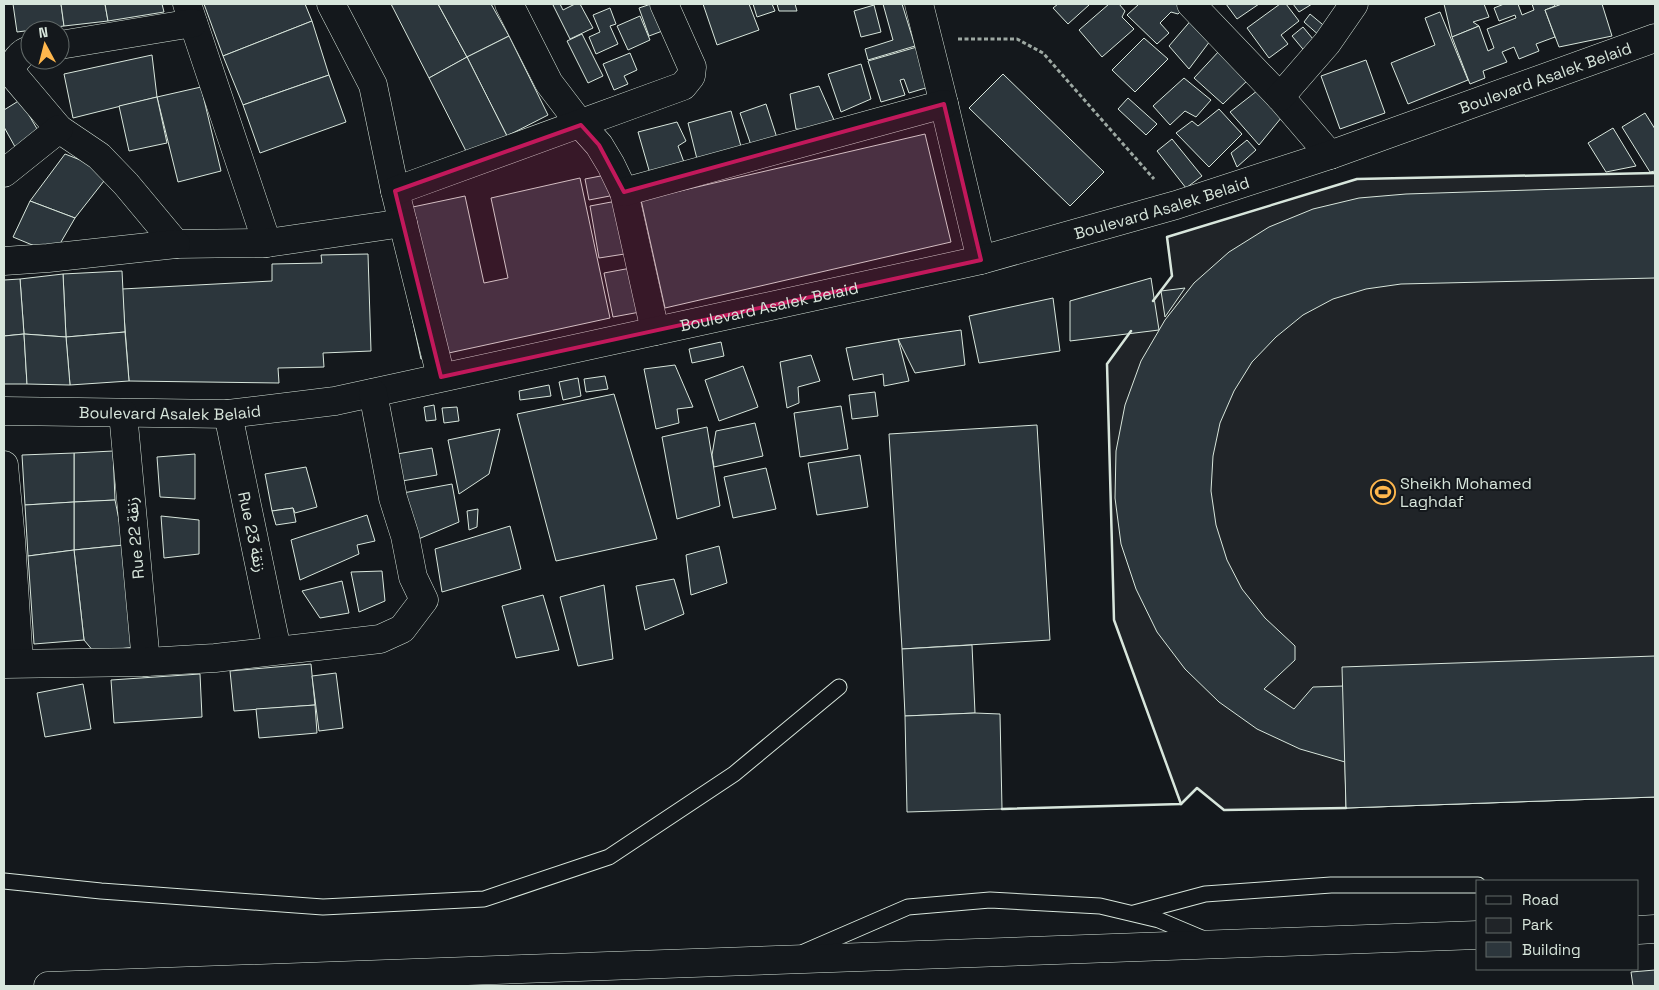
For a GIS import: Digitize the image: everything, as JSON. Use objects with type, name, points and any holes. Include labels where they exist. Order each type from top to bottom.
[{"type":"street","points":[[331,4],[373,85],[395,192],[441,377]]},
{"type":"street","points":[[509,4],[549,83],[599,145],[612,165],[624,192],[655,330]]},
{"type":"street","points":[[395,192],[683,86],[691,76],[692,67],[664,4]]},
{"type":"street","points":[[918,4],[981,260]]},
{"type":"street","points":[[1191,4],[1280,97],[1330,155]]},
{"type":"street","points":[[1280,97],[1327,43],[1354,4]]},
{"type":"street","points":[[70,43],[190,13],[267,243]]},
{"type":"street","name":"Boulevard Asalek Belaid","points":[[4,411],[228,414],[335,401],[981,260],[1176,205],[1330,155],[1655,38]]},
{"type":"street","points":[[20,56],[7,66],[59,129],[99,156],[126,184],[176,244]]},
{"type":"street","points":[[624,192],[944,104]]},
{"type":"street","points":[[4,173],[59,129]]},
{"type":"street","points":[[4,261],[176,244],[267,243],[403,224]]},
{"type":"street","points":[[4,465],[11,540],[11,664],[146,662],[216,658],[380,639],[402,629],[424,600],[413,577],[405,536],[393,498],[373,393]]},
{"type":"street","name":"Rue 22 زنقة","points":[[124,413],[146,662]]},
{"type":"street","name":"Rue 23 زنقة","points":[[228,414],[277,650]]},
{"type":"street","points":[[1639,930],[1655,929]]},
{"type":"street","points":[[48,986],[1476,935]]},
{"type":"lane","points":[[4,882],[101,891],[324,906],[484,899],[609,857],[734,774],[839,687]]},
{"type":"lane","points":[[1130,914],[1206,894],[1331,885],[1476,885]]},
{"type":"lane","points":[[787,960],[908,907],[990,900],[1100,906],[1159,920],[1217,945]]},
{"type":"path","points":[[928,39],[1017,39],[1043,53],[1176,205]]},
{"type":"highlighted area","points":[[944,104],[981,260],[441,377],[395,191],[581,125],[599,145],[624,192]]},
{"type":"green space","name":"Sheikh Mohamed Laghdaf","points":[[1655,173],[1655,797],[1346,808],[1224,810],[1197,788],[1181,804],[1114,620],[1107,364],[1172,276],[1167,237],[1357,179]]},
{"type":"building","points":[[13,4],[61,4],[63,20],[20,20],[20,32],[17,32]]},
{"type":"building","points":[[61,4],[105,4],[108,21],[70,25],[70,20],[63,20]]},
{"type":"building","points":[[105,4],[162,4],[164,12],[108,21]]},
{"type":"building","points":[[204,4],[305,4],[312,21],[223,56]]},
{"type":"building","points":[[391,4],[438,4],[467,57],[429,78]]},
{"type":"building","points":[[438,4],[491,4],[509,36],[467,57]]},
{"type":"building","points":[[560,4],[563,10],[575,4],[580,4],[593,28],[570,39],[553,5]]},
{"type":"building","points":[[651,4],[665,30],[649,36],[639,8]]},
{"type":"building","points":[[703,4],[749,4],[759,30],[717,45]]},
{"type":"building","points":[[753,4],[772,4],[775,11],[757,17]]},
{"type":"building","points":[[777,4],[795,4],[797,11],[779,11]]},
{"type":"building","points":[[883,4],[902,4],[915,46],[868,60],[865,49],[893,40]]},
{"type":"building","points":[[1058,4],[1089,5],[1068,24],[1053,8]]},
{"type":"building","points":[[1109,4],[1119,4],[1125,11],[1122,17],[1134,29],[1102,57],[1079,30]]},
{"type":"building","points":[[1139,4],[1180,4],[1184,8],[1178,14],[1171,12],[1160,23],[1169,33],[1157,44],[1127,15]]},
{"type":"building","points":[[1226,4],[1259,4],[1237,19]]},
{"type":"building","points":[[1280,4],[1286,4],[1299,21],[1281,35],[1288,44],[1269,58],[1247,28]]},
{"type":"building","points":[[1293,4],[1312,4],[1299,12]]},
{"type":"building","points":[[1444,4],[1484,4],[1489,17],[1473,22],[1479,26],[1452,37]]},
{"type":"building","points":[[1504,4],[1518,4],[1522,15],[1534,10],[1532,4],[1554,4],[1555,6],[1545,10],[1555,37],[1536,44],[1539,51],[1519,59],[1514,47],[1502,52],[1507,62],[1483,71],[1485,78],[1470,84],[1452,37],[1479,26],[1488,51],[1494,48],[1487,29],[1516,18],[1515,15],[1499,21],[1494,8]]},
{"type":"building","points":[[1562,4],[1602,4],[1612,36],[1559,47],[1545,10]]},
{"type":"building","points":[[874,5],[881,32],[861,37],[854,11]]},
{"type":"building","points":[[610,8],[616,24],[610,26],[618,44],[596,54],[589,37],[600,32],[593,15]]},
{"type":"building","points":[[1440,12],[1468,80],[1408,104],[1391,63],[1435,45],[1425,18]]},
{"type":"building","points":[[1310,14],[1328,29],[1321,37],[1304,22]]},
{"type":"building","points":[[640,16],[650,40],[628,50],[617,26]]},
{"type":"building","points":[[1193,18],[1213,37],[1189,69],[1169,46]]},
{"type":"building","points":[[312,21],[329,75],[243,105],[223,56]]},
{"type":"building","points":[[1303,27],[1318,45],[1307,54],[1292,36]]},
{"type":"building","points":[[582,34],[603,76],[588,83],[567,41]]},
{"type":"building","points":[[509,36],[548,115],[507,136],[467,57]]},
{"type":"building","points":[[1144,38],[1168,59],[1135,92],[1112,70]]},
{"type":"building","points":[[917,47],[929,87],[909,93],[904,79],[900,80],[905,95],[881,102],[868,61]]},
{"type":"building","points":[[1220,50],[1251,77],[1223,104],[1194,78]]},
{"type":"building","points":[[630,53],[637,70],[624,76],[628,84],[614,90],[603,64]]},
{"type":"building","points":[[152,55],[157,97],[73,118],[64,74]]},
{"type":"building","points":[[467,57],[507,136],[467,153],[429,78]]},
{"type":"building","points":[[1366,60],[1385,113],[1340,129],[1321,76]]},
{"type":"building","points":[[861,64],[871,99],[841,112],[828,74]]},
{"type":"building","points":[[1003,74],[1104,172],[1070,206],[969,108]]},
{"type":"building","points":[[329,75],[346,122],[260,153],[243,105]]},
{"type":"building","points":[[1184,78],[1211,100],[1196,117],[1185,111],[1170,125],[1153,106]]},
{"type":"building","points":[[819,86],[834,120],[812,130],[796,129],[790,94]]},
{"type":"building","points":[[201,87],[221,171],[178,182],[157,97]]},
{"type":"building","points":[[1262,87],[1286,112],[1259,145],[1230,112]]},
{"type":"building","points":[[157,97],[167,143],[129,151],[119,106]]},
{"type":"building","points":[[1128,98],[1157,124],[1146,135],[1118,109]]},
{"type":"building","points":[[20,100],[43,139],[19,154],[4,127],[4,110]]},
{"type":"building","points":[[766,104],[778,141],[752,148],[740,113]]},
{"type":"building","points":[[1219,109],[1242,134],[1209,167],[1176,133],[1192,121],[1198,126]]},
{"type":"building","points":[[731,111],[742,150],[698,163],[688,123]]},
{"type":"building","points":[[1645,113],[1655,129],[1655,171],[1650,172],[1622,127]]},
{"type":"building","points":[[677,122],[686,141],[678,146],[685,165],[651,177],[638,132]]},
{"type":"building","points":[[1613,128],[1636,166],[1606,172],[1588,143]]},
{"type":"building","points":[[925,134],[951,242],[665,308],[641,200]]},
{"type":"building","points":[[1172,139],[1202,176],[1186,188],[1157,151]]},
{"type":"building","points":[[1247,140],[1256,150],[1237,167],[1231,153]]},
{"type":"building","points":[[65,154],[111,172],[75,218],[30,201]]},
{"type":"building","points":[[611,174],[615,195],[589,200],[585,179]]},
{"type":"building","points":[[580,178],[610,318],[421,359],[389,212],[465,196],[484,283],[508,278],[491,198]]},
{"type":"building","points":[[1655,186],[1655,278],[1401,284],[1366,289],[1333,299],[1303,315],[1276,337],[1252,362],[1234,391],[1220,423],[1213,456],[1211,491],[1216,525],[1227,560],[1242,589],[1265,618],[1295,646],[1295,660],[1264,689],[1294,709],[1313,687],[1655,676],[1655,797],[1346,808],[1345,762],[1300,749],[1257,729],[1219,702],[1185,669],[1157,632],[1136,589],[1121,544],[1115,498],[1116,451],[1125,405],[1141,361],[1165,320],[1194,283],[1229,252],[1269,227],[1313,209],[1359,198],[1406,194]]},
{"type":"building","points":[[622,200],[631,253],[599,258],[590,206]]},
{"type":"building","points":[[30,201],[75,218],[54,254],[13,237]]},
{"type":"building","points":[[368,254],[371,351],[323,353],[324,367],[278,368],[279,383],[129,381],[122,289],[272,281],[272,264],[322,263],[321,255]]},
{"type":"building","points":[[631,268],[640,312],[613,317],[604,273]]},
{"type":"building","points":[[122,271],[125,332],[66,337],[63,274]]},
{"type":"building","points":[[63,274],[66,337],[24,334],[20,279]]},
{"type":"building","points":[[1151,278],[1159,330],[1070,341],[1070,301]]},
{"type":"building","points":[[20,279],[24,334],[4,336],[4,280]]},
{"type":"building","points":[[1185,288],[1174,304],[1165,317],[1161,291]]},
{"type":"building","points":[[1053,298],[1060,351],[979,363],[969,316]]},
{"type":"building","points":[[961,330],[965,365],[915,373],[898,339]]},
{"type":"building","points":[[125,332],[129,381],[70,385],[66,337]]},
{"type":"building","points":[[24,334],[27,384],[4,384],[4,336]]},
{"type":"building","points":[[24,334],[66,337],[70,385],[27,384]]},
{"type":"building","points":[[898,339],[909,381],[884,386],[883,374],[853,380],[846,348]]},
{"type":"building","points":[[721,342],[724,356],[692,363],[689,349]]},
{"type":"building","points":[[811,355],[820,381],[798,387],[799,403],[787,408],[780,362]]},
{"type":"building","points":[[675,365],[693,407],[677,409],[679,423],[656,429],[644,369]]},
{"type":"building","points":[[743,366],[758,407],[719,421],[705,380]]},
{"type":"building","points":[[605,376],[608,389],[586,392],[584,379]]},
{"type":"building","points":[[578,378],[581,396],[563,400],[559,382]]},
{"type":"building","points":[[549,385],[551,396],[520,400],[519,391]]},
{"type":"building","points":[[875,392],[878,416],[852,419],[849,395]]},
{"type":"building","points":[[614,394],[657,539],[556,561],[517,414]]},
{"type":"building","points":[[434,405],[436,420],[426,421],[424,407]]},
{"type":"building","points":[[841,406],[848,449],[800,457],[794,413]]},
{"type":"building","points":[[457,407],[459,421],[444,423],[442,408]]},
{"type":"building","points":[[755,423],[763,456],[714,467],[712,455],[716,431]]},
{"type":"building","points":[[1037,425],[1050,640],[902,649],[889,434]]},
{"type":"building","points":[[707,427],[720,506],[677,519],[662,437]]},
{"type":"building","points":[[500,429],[489,474],[459,494],[448,440]]},
{"type":"building","points":[[432,448],[437,475],[402,481],[397,454]]},
{"type":"building","points":[[113,451],[115,500],[74,502],[74,453]]},
{"type":"building","points":[[74,453],[74,502],[25,505],[22,455]]},
{"type":"building","points":[[195,454],[195,499],[160,497],[157,457]]},
{"type":"building","points":[[860,455],[868,507],[817,515],[808,463]]},
{"type":"building","points":[[306,467],[317,507],[295,513],[293,508],[272,511],[265,474]]},
{"type":"building","points":[[766,468],[776,509],[733,518],[724,477]]},
{"type":"building","points":[[452,484],[459,522],[416,540],[403,493]]},
{"type":"building","points":[[115,500],[124,545],[74,550],[74,502]]},
{"type":"building","points":[[74,502],[74,550],[28,556],[25,505]]},
{"type":"building","points":[[293,508],[296,522],[276,525],[272,511]]},
{"type":"building","points":[[478,509],[477,527],[469,530],[467,511]]},
{"type":"building","points":[[367,515],[375,541],[357,545],[359,554],[300,580],[291,540]]},
{"type":"building","points":[[161,516],[199,520],[199,554],[164,558]]},
{"type":"building","points":[[510,526],[521,569],[442,592],[435,549]]},
{"type":"building","points":[[124,545],[135,647],[94,652],[84,640],[74,550]]},
{"type":"building","points":[[719,546],[727,583],[691,595],[686,555]]},
{"type":"building","points":[[74,550],[84,640],[34,644],[28,556]]},
{"type":"building","points":[[382,571],[385,601],[359,612],[351,572]]},
{"type":"building","points":[[674,579],[684,614],[645,630],[636,586]]},
{"type":"building","points":[[342,581],[349,613],[320,618],[302,591]]},
{"type":"building","points":[[604,585],[613,659],[578,666],[560,597]]},
{"type":"building","points":[[543,595],[559,650],[516,658],[502,606]]},
{"type":"building","points":[[972,645],[975,713],[905,716],[902,649]]},
{"type":"building","points":[[1655,656],[1655,797],[1346,808],[1342,667]]},
{"type":"building","points":[[311,664],[315,705],[234,711],[230,671]]},
{"type":"building","points":[[336,673],[343,728],[319,731],[312,676]]},
{"type":"building","points":[[200,674],[202,717],[114,723],[111,680]]},
{"type":"building","points":[[83,684],[91,729],[45,737],[37,693]]},
{"type":"building","points":[[315,705],[317,733],[259,738],[256,709]]},
{"type":"building","points":[[975,713],[1000,714],[1002,809],[907,812],[905,716]]},
{"type":"building","points":[[1655,970],[1655,986],[1633,986],[1631,972]]},
{"type":"wall","points":[[1153,301],[1172,276],[1167,237],[1357,179],[1655,173]]},
{"type":"wall","points":[[1131,331],[1107,364],[1114,620],[1181,804]]},
{"type":"wall","points":[[1002,809],[1181,804],[1197,788],[1224,810],[1346,808]]},
{"type":"place","name":"Sheikh Mohamed Laghdaf","points":[[1383,492]]}]
